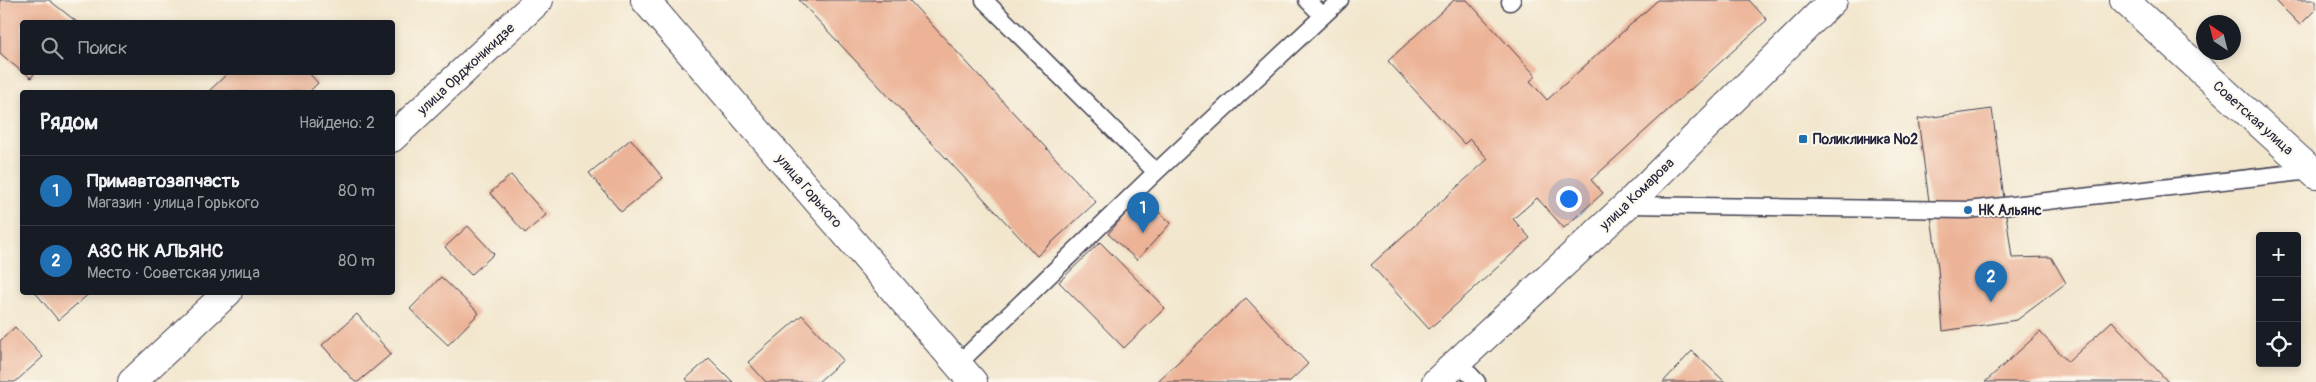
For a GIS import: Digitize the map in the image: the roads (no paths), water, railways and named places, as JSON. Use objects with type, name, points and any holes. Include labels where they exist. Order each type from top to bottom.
[{"type":"main road","name":"улица Орджоникидзе","points":[[395,135],[540,0]]},
{"type":"main road","name":"улица Горького","points":[[645,0],[966,373]]},
{"type":"main road","name":"улица Комарова","points":[[1436,382],[1627,205],[1833,0]]},
{"type":"main road","name":"Советская улица","points":[[2124,0],[2314,173]]},
{"type":"main road","points":[[132,382],[225,295]]},
{"type":"lane","points":[[984,0],[1156,172]]},
{"type":"lane","points":[[1307,0],[1323,16]]},
{"type":"lane","points":[[966,373],[1156,172],[1340,0]]},
{"type":"lane","points":[[1627,205],[1968,210],[2314,173]]},
{"type":"lane","points":[[1458,362],[1477,382]]},
{"type":"place","name":"Поликлиника №2","points":[[1803,139]]},
{"type":"place","name":"НК Альянс","points":[[1968,210]]},
{"type":"place","name":"Примавтозапчасть","points":[[1143,233]]},
{"type":"place","name":"АЗС НК АЛЬЯНС","points":[[1991,302]]}]
